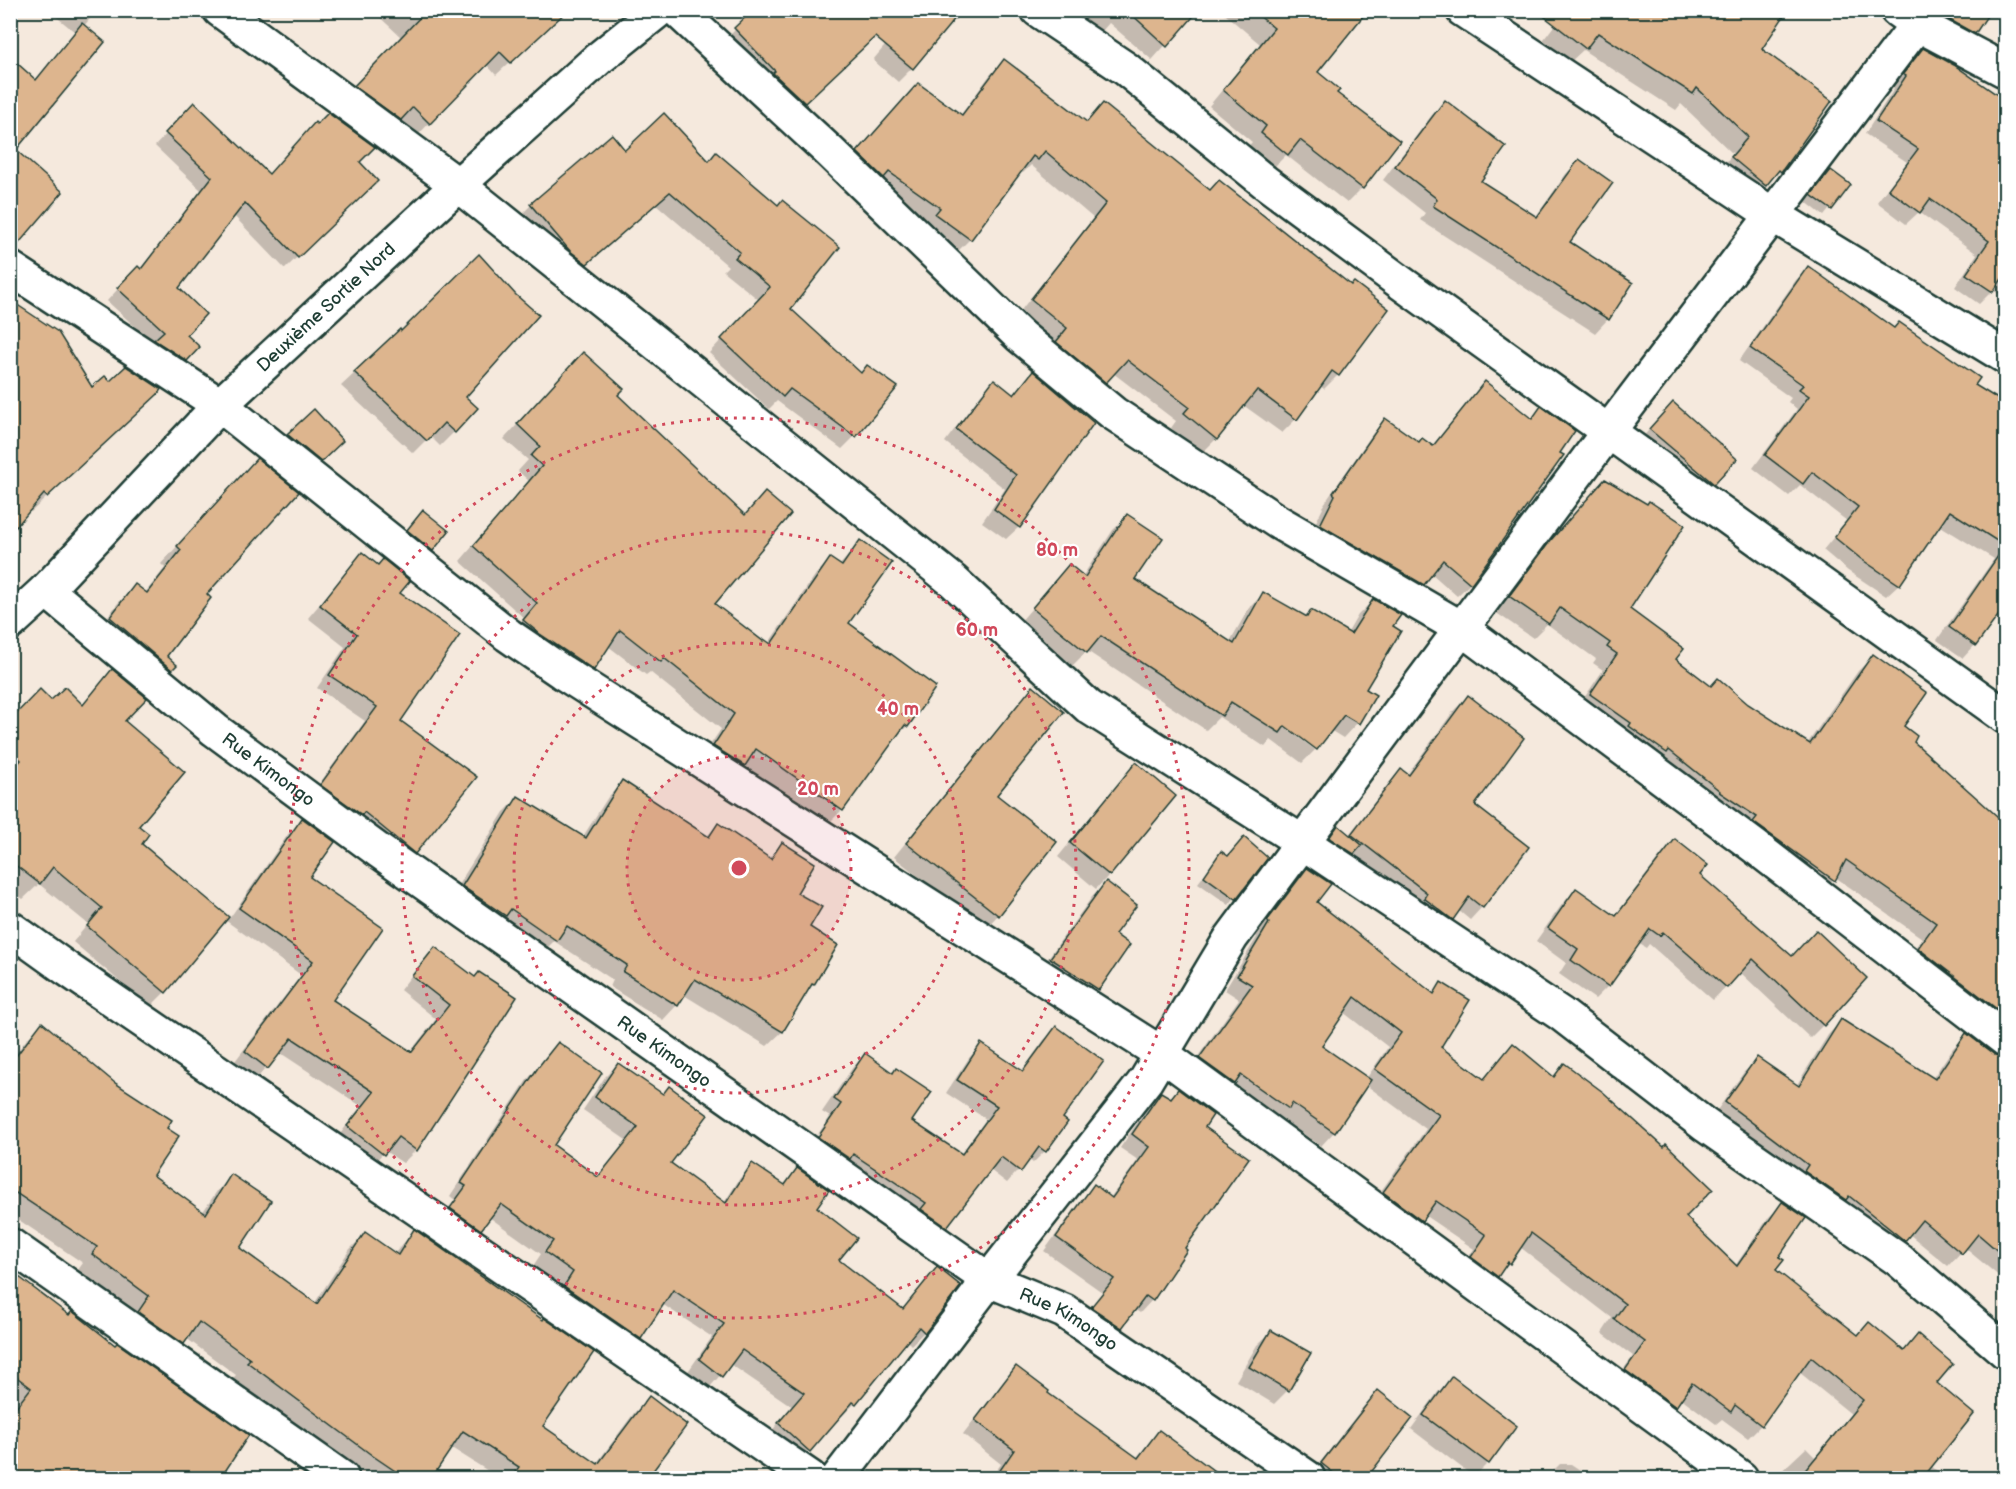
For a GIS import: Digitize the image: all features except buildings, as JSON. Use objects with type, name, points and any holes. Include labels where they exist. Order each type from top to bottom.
[{"type":"street","points":[[220,10],[458,185],[952,580],[1089,707],[1302,842],[1560,1014],[1705,1125],[1899,1260],[2006,1352]]},
{"type":"street","name":"Deuxième Sortie Nord","points":[[12,620],[45,590],[220,405],[598,59],[659,10]]},
{"type":"street","points":[[677,10],[830,152],[1020,336],[1113,413],[1278,522],[1461,628],[1744,839],[2006,1040]]},
{"type":"street","points":[[1038,10],[1126,69],[1265,182],[1608,432],[2006,717]]},
{"type":"street","points":[[1463,10],[1773,215],[2006,357]]},
{"type":"street","points":[[838,1479],[989,1280],[1146,1080],[1231,938],[1461,628],[1773,215],[1914,15],[2006,71]]},
{"type":"street","points":[[10,268],[220,405],[508,635],[535,654],[1162,1054],[1741,1479]]},
{"type":"street","name":"Rue Kimongo","points":[[45,590],[215,730],[378,851],[989,1280],[1064,1311],[1308,1479]]},
{"type":"street","points":[[10,928],[76,976],[811,1479]]},
{"type":"street","points":[[10,1245],[342,1479]]}]
